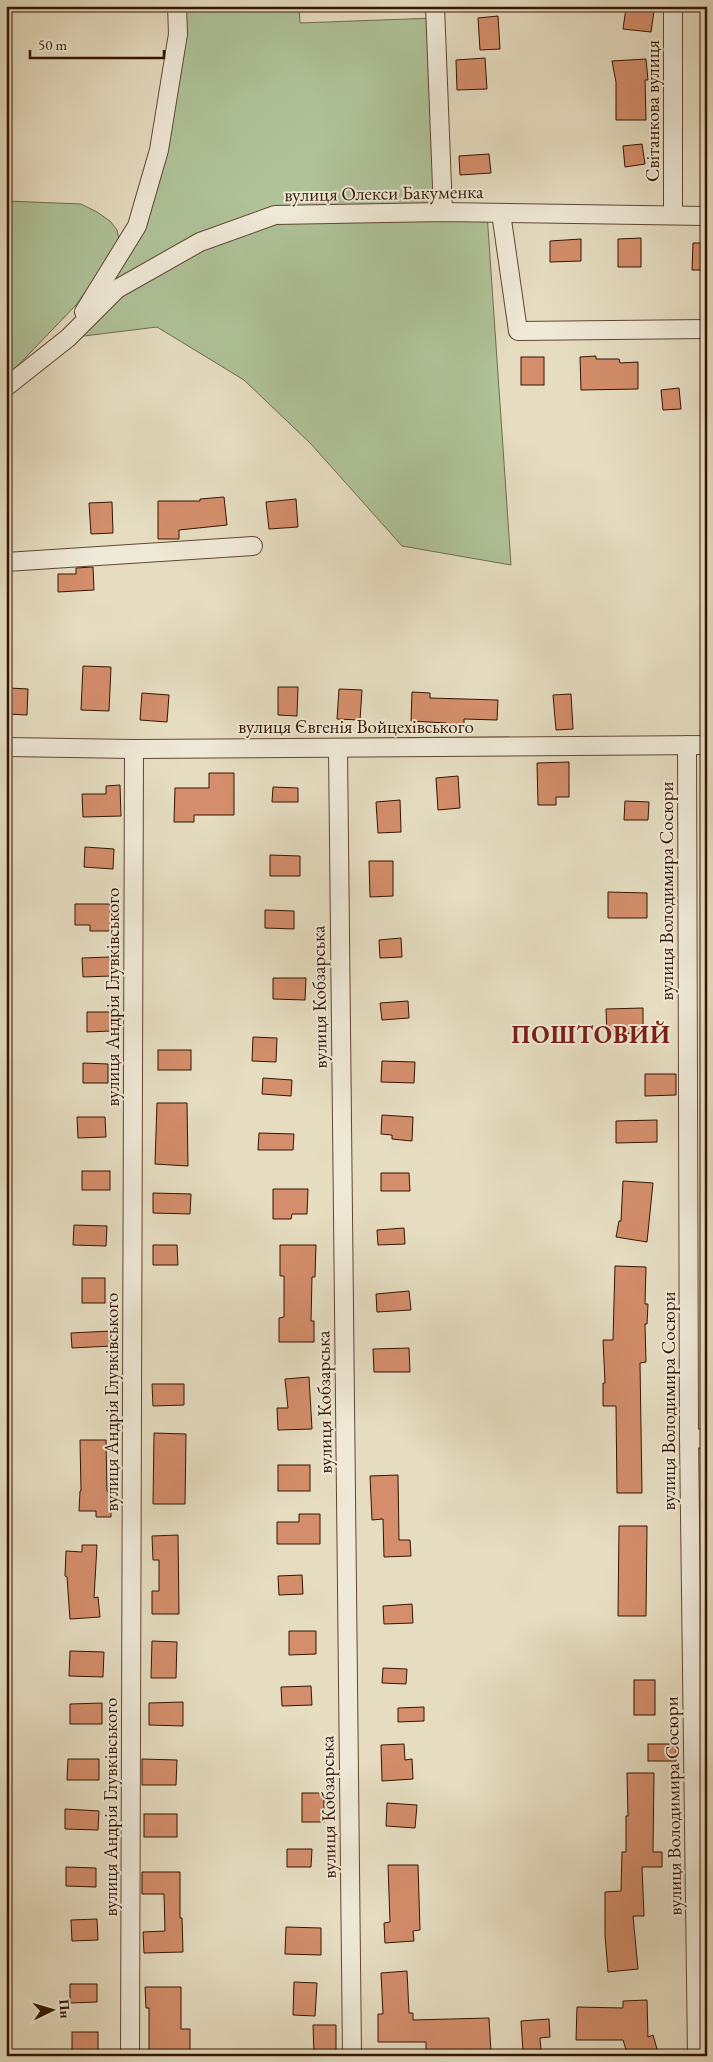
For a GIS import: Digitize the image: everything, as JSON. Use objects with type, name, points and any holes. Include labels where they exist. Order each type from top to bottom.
[{"type":"street","points":[[6,387],[68,338],[137,226],[159,150],[178,34],[177,6]]},
{"type":"street","points":[[435,6],[444,212]]},
{"type":"street","name":"Світанкова вулиця","points":[[673,6],[673,215]]},
{"type":"street","name":"вулиця Олекси Бакуменка","points":[[68,338],[117,289],[200,242],[275,215],[444,212],[707,216]]},
{"type":"street","points":[[501,213],[518,331],[707,329]]},
{"type":"street","points":[[6,562],[253,546]]},
{"type":"street","name":"вулиця Євгенія Войцехівського","points":[[6,747],[134,749],[707,745]]},
{"type":"street","name":"вулиця Володимира Сосюри","points":[[687,746],[698,1438],[697,2056]]},
{"type":"street","name":"вулиця Кобзарська","points":[[338,748],[352,2056]]},
{"type":"street","name":"вулиця Андрія Глувківського","points":[[130,2056],[134,749]]},
{"type":"green space","points":[[177,6],[299,6],[300,23],[435,18],[443,212],[487,213],[511,565],[402,546],[311,444],[244,380],[157,327],[68,338],[137,226]]},
{"type":"green space","points":[[6,201],[81,204],[110,221],[117,230],[119,239],[99,273],[76,305],[6,378]]},
{"type":"building","points":[[626,8],[654,11],[651,32],[623,29]]},
{"type":"building","points":[[498,16],[500,49],[480,50],[478,18]]},
{"type":"building","points":[[485,58],[487,89],[457,90],[456,60]]},
{"type":"building","points":[[646,59],[648,80],[645,80],[646,120],[616,120],[616,82],[612,61]]},
{"type":"building","points":[[642,144],[645,164],[625,167],[623,146]]},
{"type":"building","points":[[489,154],[491,173],[460,175],[459,156]]},
{"type":"building","points":[[641,238],[641,267],[618,267],[618,239]]},
{"type":"building","points":[[581,239],[581,261],[550,262],[550,241]]},
{"type":"building","points":[[693,243],[707,243],[707,270],[692,270]]},
{"type":"building","points":[[596,356],[596,359],[619,359],[620,363],[638,362],[638,389],[581,390],[580,357]]},
{"type":"building","points":[[521,357],[544,357],[544,385],[521,385]]},
{"type":"building","points":[[679,388],[681,409],[663,410],[661,390]]},
{"type":"building","points":[[224,497],[227,525],[179,530],[179,539],[158,539],[158,501],[200,501],[200,499]]},
{"type":"building","points":[[296,499],[298,527],[269,529],[266,502]]},
{"type":"building","points":[[112,502],[113,533],[91,534],[89,503]]},
{"type":"building","points":[[93,567],[94,590],[58,592],[58,574],[76,574],[76,568]]},
{"type":"building","points":[[83,666],[111,667],[109,711],[81,710]]},
{"type":"building","points":[[278,687],[298,687],[297,716],[278,715]]},
{"type":"building","points":[[9,688],[28,689],[27,715],[8,714]]},
{"type":"building","points":[[339,689],[362,690],[360,720],[337,719]]},
{"type":"building","points":[[412,692],[430,693],[430,698],[498,700],[497,720],[464,719],[464,728],[446,727],[446,723],[411,721]]},
{"type":"building","points":[[142,693],[169,695],[167,722],[140,720]]},
{"type":"building","points":[[571,694],[573,729],[556,730],[553,695]]},
{"type":"building","points":[[569,762],[569,797],[556,797],[556,805],[538,805],[537,763]]},
{"type":"building","points":[[209,773],[234,773],[234,815],[194,815],[194,822],[174,822],[175,788],[209,788]]},
{"type":"building","points":[[458,776],[460,808],[438,810],[436,778]]},
{"type":"building","points":[[120,785],[121,816],[83,817],[82,794],[106,794],[106,786]]},
{"type":"building","points":[[273,787],[298,788],[298,802],[272,802]]},
{"type":"building","points":[[400,800],[401,832],[378,833],[376,802]]},
{"type":"building","points":[[625,801],[649,802],[648,820],[624,820]]},
{"type":"building","points":[[85,847],[114,849],[113,869],[84,867]]},
{"type":"building","points":[[270,855],[300,856],[300,876],[270,876]]},
{"type":"building","points":[[369,861],[393,861],[393,896],[370,897]]},
{"type":"building","points":[[608,892],[647,893],[647,918],[608,918]]},
{"type":"building","points":[[75,904],[110,904],[110,931],[90,931],[90,925],[75,925]]},
{"type":"building","points":[[265,910],[294,911],[294,929],[265,928]]},
{"type":"building","points":[[401,938],[402,957],[380,958],[379,940]]},
{"type":"building","points":[[110,957],[111,976],[83,977],[82,958]]},
{"type":"building","points":[[273,978],[306,978],[305,1000],[273,999]]},
{"type":"building","points":[[408,1001],[409,1018],[382,1020],[380,1003]]},
{"type":"building","points":[[643,1008],[643,1033],[607,1034],[606,1009]]},
{"type":"building","points":[[87,1012],[110,1012],[111,1031],[87,1032]]},
{"type":"building","points":[[253,1037],[277,1038],[276,1062],[252,1061]]},
{"type":"building","points":[[158,1050],[191,1050],[191,1070],[158,1070]]},
{"type":"building","points":[[382,1061],[415,1062],[414,1083],[381,1082]]},
{"type":"building","points":[[83,1063],[108,1064],[108,1083],[83,1083]]},
{"type":"building","points":[[645,1074],[676,1074],[676,1095],[645,1096]]},
{"type":"building","points":[[263,1078],[292,1080],[291,1096],[262,1094]]},
{"type":"building","points":[[157,1103],[187,1103],[188,1166],[155,1164]]},
{"type":"building","points":[[382,1115],[413,1117],[412,1141],[392,1139],[392,1135],[381,1134]]},
{"type":"building","points":[[77,1117],[105,1117],[106,1137],[78,1138]]},
{"type":"building","points":[[657,1120],[657,1142],[616,1143],[616,1121]]},
{"type":"building","points":[[259,1133],[294,1134],[293,1150],[258,1150]]},
{"type":"building","points":[[82,1171],[110,1171],[110,1190],[82,1190]]},
{"type":"building","points":[[381,1173],[409,1173],[410,1191],[381,1191]]},
{"type":"building","points":[[623,1181],[653,1183],[647,1242],[616,1237],[619,1221],[621,1221]]},
{"type":"building","points":[[273,1189],[308,1189],[307,1214],[292,1214],[291,1219],[273,1219]]},
{"type":"building","points":[[153,1193],[191,1194],[190,1214],[153,1213]]},
{"type":"building","points":[[74,1225],[107,1226],[106,1246],[73,1245]]},
{"type":"building","points":[[404,1228],[405,1244],[378,1245],[377,1230]]},
{"type":"building","points":[[153,1245],[177,1245],[178,1265],[153,1265]]},
{"type":"building","points":[[280,1245],[316,1245],[315,1277],[312,1277],[311,1321],[314,1321],[314,1342],[279,1342],[279,1318],[284,1317],[284,1276],[280,1276]]},
{"type":"building","points":[[615,1266],[646,1267],[645,1304],[648,1304],[647,1324],[645,1324],[646,1362],[640,1363],[642,1493],[617,1493],[616,1406],[603,1406],[603,1383],[605,1383],[603,1340],[613,1340]]},
{"type":"building","points":[[82,1278],[105,1278],[105,1303],[82,1303]]},
{"type":"building","points":[[409,1291],[411,1310],[377,1312],[376,1294]]},
{"type":"building","points":[[111,1331],[112,1346],[72,1348],[71,1333]]},
{"type":"building","points":[[409,1348],[410,1372],[374,1372],[373,1349]]},
{"type":"building","points":[[309,1377],[312,1429],[278,1430],[277,1408],[288,1408],[285,1379]]},
{"type":"building","points":[[152,1384],[184,1384],[184,1405],[153,1406]]},
{"type":"building","points":[[154,1433],[186,1434],[185,1504],[153,1504]]},
{"type":"building","points":[[80,1440],[106,1440],[107,1491],[111,1491],[111,1517],[96,1517],[96,1511],[79,1511],[81,1491]]},
{"type":"building","points":[[278,1465],[310,1465],[310,1491],[278,1491]]},
{"type":"building","points":[[398,1475],[399,1540],[410,1540],[411,1556],[384,1557],[383,1519],[372,1520],[370,1476]]},
{"type":"building","points":[[299,1514],[320,1514],[320,1544],[277,1544],[277,1522],[299,1522]]},
{"type":"building","points":[[619,1526],[647,1526],[646,1616],[618,1616]]},
{"type":"building","points":[[178,1535],[179,1614],[152,1614],[152,1591],[159,1591],[159,1560],[153,1560],[152,1536]]},
{"type":"building","points":[[82,1545],[97,1545],[94,1598],[98,1597],[100,1617],[70,1619],[67,1577],[65,1576],[66,1551],[82,1552]]},
{"type":"building","points":[[302,1575],[303,1594],[279,1595],[278,1576]]},
{"type":"building","points":[[412,1604],[413,1623],[384,1624],[383,1606]]},
{"type":"building","points":[[289,1631],[316,1631],[316,1654],[289,1655]]},
{"type":"building","points":[[152,1641],[177,1642],[176,1678],[151,1678]]},
{"type":"building","points":[[70,1651],[104,1652],[103,1677],[69,1676]]},
{"type":"building","points":[[383,1668],[407,1669],[406,1684],[382,1683]]},
{"type":"building","points":[[634,1680],[655,1680],[655,1715],[634,1715]]},
{"type":"building","points":[[311,1686],[312,1705],[282,1706],[281,1687]]},
{"type":"building","points":[[183,1702],[183,1726],[149,1725],[149,1703]]},
{"type":"building","points":[[102,1703],[102,1724],[70,1724],[70,1704]]},
{"type":"building","points":[[424,1707],[424,1721],[398,1722],[398,1708]]},
{"type":"building","points":[[404,1744],[405,1760],[412,1759],[413,1779],[382,1781],[381,1745]]},
{"type":"building","points":[[648,1744],[676,1744],[676,1761],[648,1761]]},
{"type":"building","points":[[68,1759],[99,1759],[99,1780],[67,1780]]},
{"type":"building","points":[[142,1759],[177,1760],[176,1785],[142,1785]]},
{"type":"building","points":[[627,1773],[654,1773],[653,1852],[662,1852],[662,1867],[642,1867],[644,1916],[633,1916],[638,1969],[608,1972],[605,1935],[605,1892],[621,1891],[622,1852],[626,1852],[626,1816],[628,1816]]},
{"type":"building","points":[[302,1793],[324,1793],[324,1822],[302,1822]]},
{"type":"building","points":[[387,1803],[417,1805],[415,1828],[386,1826]]},
{"type":"building","points":[[65,1809],[99,1811],[98,1830],[65,1829]]},
{"type":"building","points":[[144,1814],[177,1814],[177,1837],[144,1837]]},
{"type":"building","points":[[287,1849],[312,1849],[311,1867],[287,1867]]},
{"type":"building","points":[[388,1865],[418,1865],[420,1930],[413,1931],[414,1941],[385,1943],[384,1923],[390,1922]]},
{"type":"building","points":[[66,1867],[96,1868],[96,1887],[66,1886]]},
{"type":"building","points":[[142,1872],[180,1872],[180,1918],[182,1918],[183,1952],[144,1953],[143,1932],[165,1931],[164,1894],[142,1894]]},
{"type":"building","points":[[97,1919],[98,1940],[72,1941],[71,1920]]},
{"type":"building","points":[[286,1927],[321,1928],[321,1955],[285,1954]]},
{"type":"building","points":[[407,1971],[409,2013],[413,2013],[413,2020],[489,2018],[491,2052],[426,2052],[426,2042],[378,2042],[378,2014],[383,2014],[381,1973]]},
{"type":"building","points":[[294,1982],[317,1983],[315,2016],[293,2015]]},
{"type":"building","points":[[70,1984],[97,1984],[97,2002],[70,2003]]},
{"type":"building","points":[[145,1987],[181,1987],[181,2029],[190,2029],[190,2055],[149,2054],[149,2008],[146,2008]]},
{"type":"building","points":[[647,2000],[648,2037],[653,2035],[659,2056],[628,2056],[623,2040],[576,2040],[577,2007],[623,2008],[623,2001]]},
{"type":"building","points":[[549,2019],[550,2037],[540,2038],[541,2050],[523,2051],[521,2021]]},
{"type":"building","points":[[313,2025],[336,2025],[336,2056],[314,2056]]},
{"type":"building","points":[[72,2032],[98,2032],[98,2056],[72,2056]]},
{"type":"district","name":"ПОШТОВИЙ","points":[[591,1034]]}]
